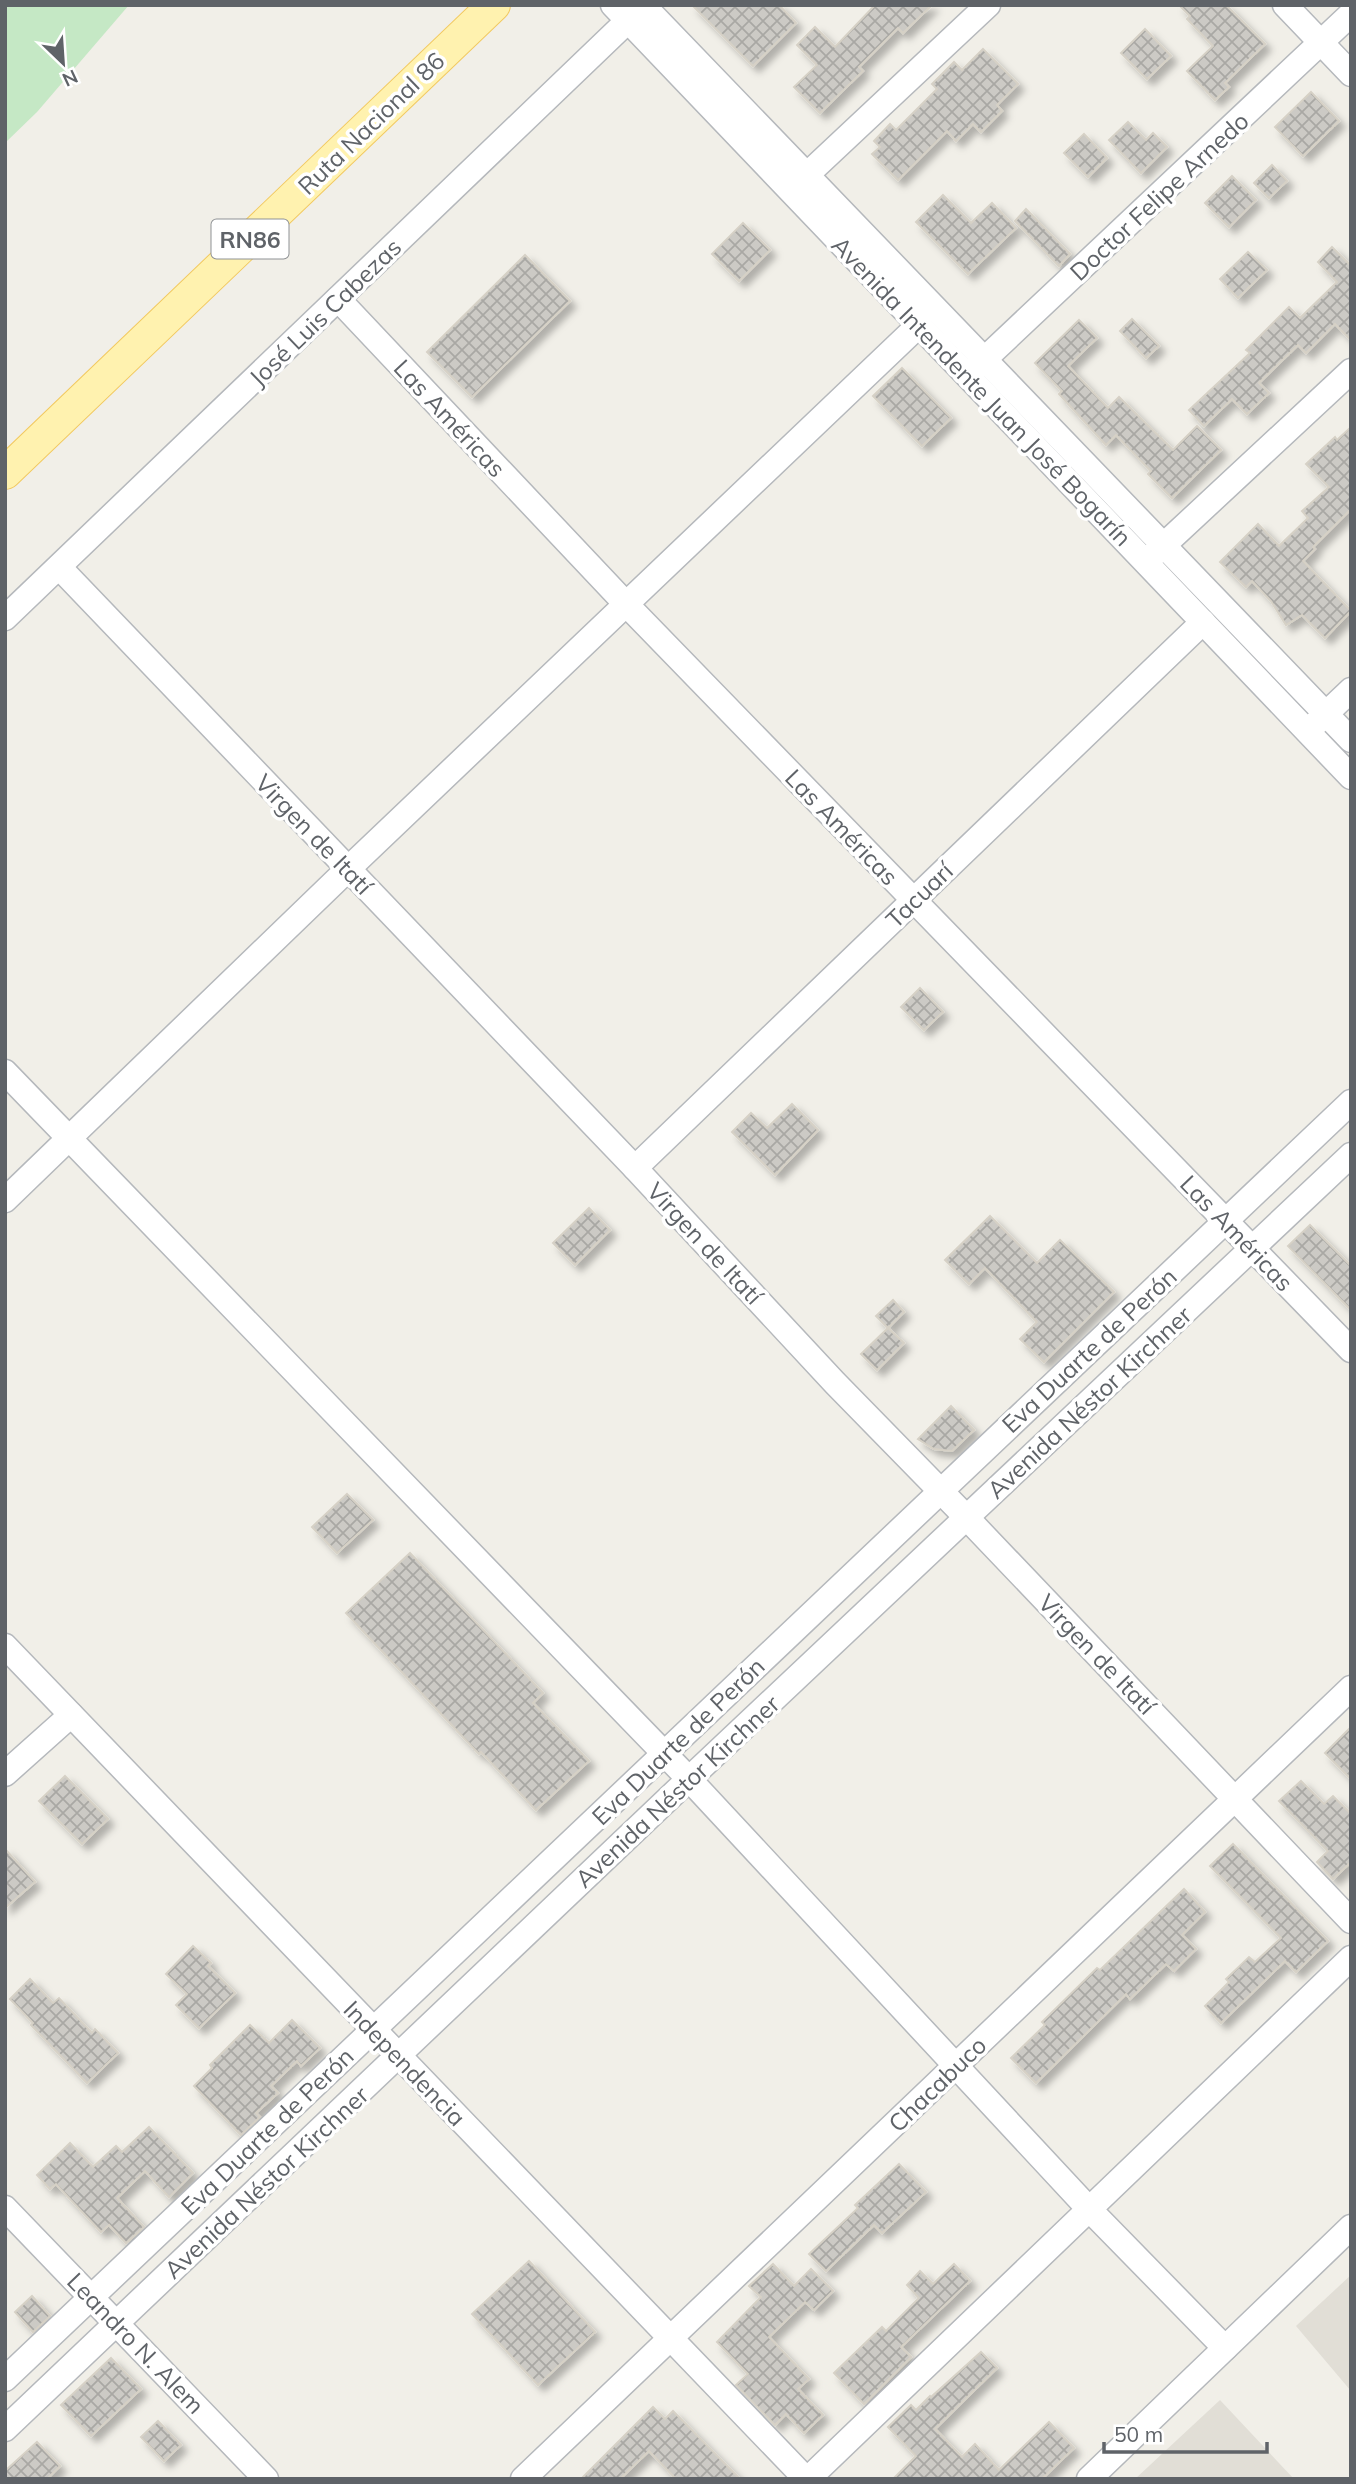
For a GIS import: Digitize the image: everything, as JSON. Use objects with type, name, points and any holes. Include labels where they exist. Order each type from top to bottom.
[{"type":"main road","name":"Ruta Nacional 86","points":[[5,473],[494,5]]},
{"type":"street","points":[[798,183],[988,5]]},
{"type":"street","points":[[1285,5],[1351,74]]},
{"type":"street","name":"Avenida Intendente Juan José Bogarín","points":[[634,9],[1155,554],[1351,740]]},
{"type":"street","name":"José Luis Cabezas","points":[[5,618],[338,299],[634,9]]},
{"type":"street","name":"Doctor Felipe Arnedo","points":[[976,368],[1351,14]]},
{"type":"street","name":"Avenida Intendente Juan José Bogarín","points":[[798,183],[919,325],[976,368]]},
{"type":"street","name":"Las Américas","points":[[338,299],[626,604],[1351,1350]]},
{"type":"street","points":[[5,1200],[919,325]]},
{"type":"street","points":[[1155,554],[1351,371]]},
{"type":"street","name":"Avenida Intendente Juan José Bogarín","points":[[1155,554],[1203,622],[1351,777]]},
{"type":"street","name":"Virgen de Itatí","points":[[59,567],[1351,1921]]},
{"type":"street","name":"Tacuarí","points":[[635,1168],[1203,622]]},
{"type":"street","points":[[1307,732],[1351,690]]},
{"type":"street","points":[[5,1072],[689,1779],[1089,2209],[1225,2348]]},
{"type":"street","name":"Eva Duarte de Perón","points":[[5,2379],[1351,1102]]},
{"type":"street","name":"Avenida Néstor Kirchner","points":[[5,2429],[1351,1155]]},
{"type":"street","name":"Independencia","points":[[5,1646],[807,2479]]},
{"type":"street","name":"Chacabuco","points":[[523,2479],[1351,1688]]},
{"type":"street","points":[[5,1774],[71,1715]]},
{"type":"street","points":[[807,2479],[1351,1958]]},
{"type":"street","name":"Leandro N. Alem","points":[[5,2208],[266,2479]]},
{"type":"street","points":[[1089,2479],[1351,2227]]},
{"type":"shaded area","points":[[1351,2275],[1351,2391],[1296,2326]]},
{"type":"shaded area","points":[[1220,2400],[1294,2479],[1135,2479]]},
{"type":"green space","points":[[5,5],[129,5],[37,112],[5,143]]},
{"type":"building","points":[[692,5],[779,5],[796,23],[753,66]]},
{"type":"building","points":[[875,5],[932,5],[903,33],[898,28],[859,67],[863,71],[820,113],[794,87],[817,65],[797,45],[815,27],[835,47]]},
{"type":"building","points":[[1179,5],[1226,5],[1265,44],[1225,83],[1229,87],[1215,100],[1187,71],[1213,46],[1187,19],[1190,16]]},
{"type":"building","points":[[1145,29],[1171,56],[1147,79],[1121,53]]},
{"type":"building","points":[[983,49],[1018,84],[997,105],[1002,111],[981,132],[973,124],[956,141],[947,131],[898,180],[872,154],[880,147],[874,141],[890,124],[896,130],[937,89],[932,84],[954,62],[962,70]]},
{"type":"building","points":[[1311,92],[1339,121],[1303,156],[1275,127]]},
{"type":"building","points":[[1128,122],[1146,140],[1153,133],[1167,147],[1141,173],[1109,140]]},
{"type":"building","points":[[1084,134],[1107,158],[1088,177],[1064,153]]},
{"type":"building","points":[[1272,165],[1287,181],[1269,198],[1254,183]]},
{"type":"building","points":[[1232,176],[1256,200],[1229,227],[1205,203]]},
{"type":"building","points":[[943,195],[971,223],[992,203],[1016,228],[968,274],[916,222]]},
{"type":"building","points":[[1026,209],[1070,254],[1059,266],[1015,221]]},
{"type":"building","points":[[743,223],[770,250],[739,281],[712,254]]},
{"type":"building","points":[[1332,247],[1351,266],[1351,340],[1335,324],[1306,353],[1298,345],[1259,383],[1269,393],[1247,414],[1232,399],[1204,426],[1189,410],[1250,353],[1246,350],[1289,307],[1300,318],[1337,282],[1318,262]]},
{"type":"building","points":[[1248,252],[1267,270],[1238,298],[1220,279]]},
{"type":"building","points":[[525,255],[570,301],[472,397],[427,352]]},
{"type":"building","points":[[1132,319],[1159,346],[1146,358],[1120,331]]},
{"type":"building","points":[[1079,320],[1097,338],[1068,366],[1108,408],[1119,397],[1173,450],[1197,426],[1221,450],[1172,498],[1148,474],[1151,471],[1116,435],[1106,445],[1059,394],[1062,391],[1035,363]]},
{"type":"building","points":[[902,368],[951,418],[922,446],[873,396]]},
{"type":"building","points":[[1351,427],[1351,509],[1313,547],[1315,549],[1303,561],[1351,611],[1325,638],[1302,615],[1286,625],[1271,601],[1252,581],[1246,587],[1220,562],[1258,524],[1279,546],[1308,518],[1302,511],[1329,487],[1306,464],[1335,437],[1337,440]]},
{"type":"building","points":[[920,988],[943,1012],[924,1030],[901,1007]]},
{"type":"building","points":[[792,1104],[818,1130],[775,1175],[732,1132],[751,1113],[767,1128]]},
{"type":"building","points":[[589,1208],[610,1230],[575,1265],[553,1243]]},
{"type":"building","points":[[990,1216],[1037,1263],[1060,1240],[1114,1292],[1044,1362],[1020,1339],[1037,1322],[985,1268],[969,1284],[945,1260]]},
{"type":"building","points":[[1310,1225],[1351,1266],[1351,1310],[1288,1246]]},
{"type":"building","points":[[893,1300],[904,1312],[888,1328],[876,1316]]},
{"type":"building","points":[[888,1328],[904,1343],[877,1370],[861,1354]]},
{"type":"building","points":[[951,1406],[974,1430],[952,1451],[934,1449],[918,1439]]},
{"type":"building","points":[[347,1494],[373,1520],[337,1553],[312,1527]]},
{"type":"building","points":[[410,1553],[543,1693],[533,1703],[589,1761],[536,1810],[481,1752],[479,1754],[346,1613]]},
{"type":"building","points":[[1351,1727],[1351,1779],[1325,1753]]},
{"type":"building","points":[[65,1776],[108,1819],[82,1844],[39,1801]]},
{"type":"building","points":[[1301,1781],[1324,1804],[1333,1796],[1351,1814],[1351,1862],[1333,1879],[1317,1862],[1328,1851],[1279,1801]]},
{"type":"building","points":[[1233,1844],[1328,1941],[1296,1972],[1285,1961],[1221,2023],[1205,2006],[1229,1982],[1226,1979],[1249,1957],[1255,1962],[1281,1938],[1210,1866]]},
{"type":"building","points":[[5,1849],[35,1882],[5,1908]]},
{"type":"building","points":[[1184,1889],[1205,1912],[1182,1935],[1196,1949],[1174,1971],[1166,1964],[1130,1999],[1126,1994],[1036,2083],[1011,2058],[1045,2025],[1042,2022],[1097,1968],[1100,1970]]},
{"type":"building","points":[[193,1946],[211,1963],[208,1966],[235,1993],[199,2028],[176,2005],[187,1994],[166,1974]]},
{"type":"building","points":[[30,1979],[53,2003],[59,1998],[92,2033],[95,2029],[118,2053],[87,2083],[10,1999]]},
{"type":"building","points":[[292,2020],[320,2048],[301,2066],[297,2061],[271,2086],[278,2093],[256,2113],[260,2117],[241,2135],[194,2086],[212,2068],[210,2065],[250,2025],[269,2043]]},
{"type":"building","points":[[149,2127],[193,2173],[169,2197],[145,2171],[117,2198],[144,2227],[126,2243],[109,2225],[101,2232],[56,2184],[50,2189],[37,2175],[70,2143],[93,2167],[116,2146],[122,2152]]},
{"type":"building","points":[[899,2164],[926,2192],[882,2233],[874,2225],[826,2271],[809,2254],[858,2208],[855,2205]]},
{"type":"building","points":[[529,2261],[595,2332],[538,2385],[472,2314]]},
{"type":"building","points":[[773,2264],[794,2286],[811,2269],[833,2291],[814,2310],[805,2302],[769,2337],[809,2379],[798,2389],[823,2415],[804,2433],[786,2414],[775,2425],[736,2385],[748,2374],[717,2342],[761,2297],[749,2286]]},
{"type":"building","points":[[954,2264],[970,2281],[901,2347],[911,2357],[864,2404],[834,2373],[882,2327],[886,2331],[919,2298],[907,2285],[920,2271],[933,2284]]},
{"type":"building","points":[[32,2296],[50,2316],[33,2332],[15,2312]]},
{"type":"building","points":[[981,2352],[997,2368],[935,2429],[962,2457],[975,2444],[999,2470],[1049,2422],[1074,2448],[1042,2479],[893,2479],[916,2456],[888,2427],[911,2405],[916,2410]]},
{"type":"building","points":[[111,2358],[141,2389],[91,2436],[61,2405]]},
{"type":"building","points":[[653,2407],[665,2419],[673,2411],[740,2479],[676,2479],[649,2451],[620,2479],[581,2479]]},
{"type":"building","points":[[158,2421],[181,2445],[164,2461],[141,2437]]},
{"type":"building","points":[[37,2442],[60,2466],[47,2479],[5,2479],[5,2471]]}]
